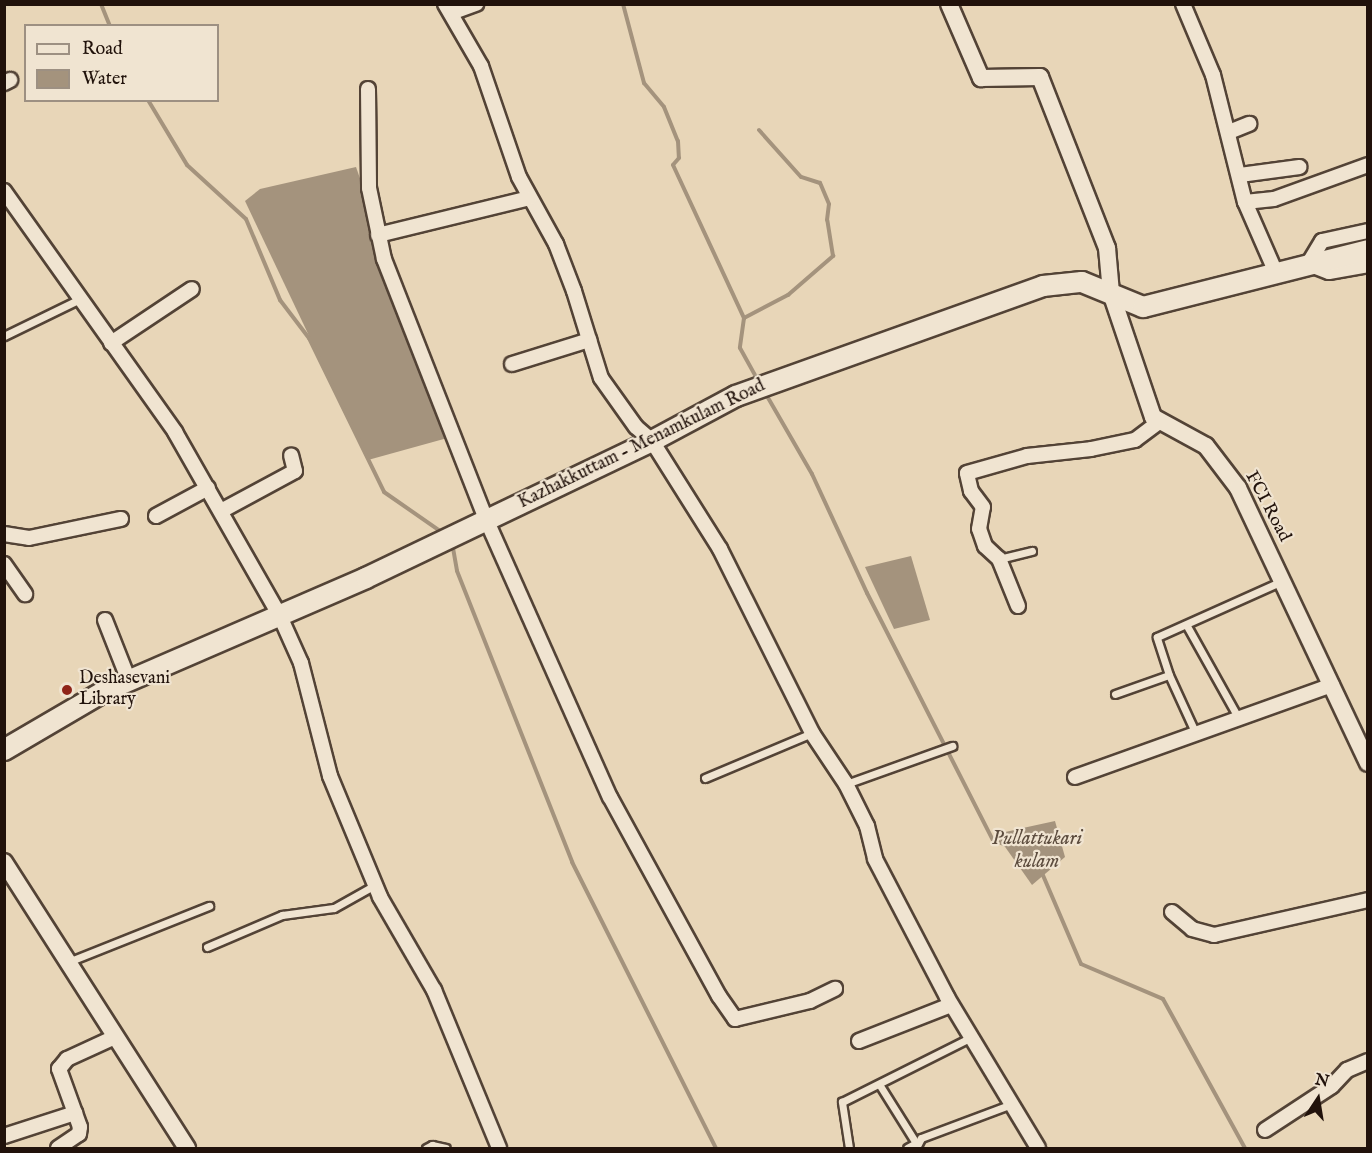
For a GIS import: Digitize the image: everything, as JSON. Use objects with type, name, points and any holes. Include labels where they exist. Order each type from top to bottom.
[{"type":"main road","name":"Kazhakkuttam - Menamkulam Road","points":[[4,750],[129,681],[366,578],[652,441],[735,396],[1043,286],[1082,282],[1143,307],[1368,250]]},
{"type":"street","points":[[476,4],[448,9],[482,66],[497,118],[530,198],[556,244],[601,378],[636,427],[652,441],[720,549],[812,733],[846,784],[867,826],[875,859],[951,1005],[1038,1149]]},
{"type":"street","points":[[949,4],[981,78],[1040,77],[1107,248],[1111,293],[1153,417],[1160,421],[1135,440],[1091,449],[1027,456],[967,473],[971,491],[983,507],[979,529],[985,546],[999,559],[1018,606]]},
{"type":"street","points":[[1183,4],[1213,75],[1245,202],[1276,273]]},
{"type":"street","points":[[368,89],[369,188],[378,235],[486,519],[597,771],[719,996],[735,1019],[810,1001],[835,989]]},
{"type":"street","points":[[1229,132],[1249,124]]},
{"type":"street","points":[[1245,202],[1274,199],[1368,165]]},
{"type":"street","points":[[1240,175],[1299,167]]},
{"type":"street","points":[[6,195],[175,432],[279,614],[301,663],[330,776],[376,885],[434,990],[499,1149]]},
{"type":"street","points":[[378,235],[530,198]]},
{"type":"street","points":[[1368,231],[1322,241],[1308,264],[1329,272],[1368,265]]},
{"type":"street","points":[[111,343],[192,289]]},
{"type":"street","points":[[512,364],[589,340]]},
{"type":"street","name":"FCI Road","points":[[1160,421],[1206,446],[1238,488],[1368,763]]},
{"type":"street","points":[[221,511],[296,471],[291,455]]},
{"type":"street","points":[[156,516],[208,488]]},
{"type":"street","points":[[4,534],[29,538],[121,519]]},
{"type":"street","points":[[4,564],[25,594]]},
{"type":"street","points":[[105,620],[129,681]]},
{"type":"street","points":[[1075,777],[1332,685]]},
{"type":"street","points":[[4,862],[187,1149]]},
{"type":"street","points":[[1172,912],[1192,929],[1215,935],[1368,900]]},
{"type":"street","points":[[859,1041],[951,1005]]},
{"type":"street","points":[[58,1149],[79,1134],[75,1113],[58,1069],[67,1059],[115,1036]]},
{"type":"street","points":[[1265,1130],[1332,1086],[1347,1070],[1368,1061]]},
{"type":"street","points":[[4,1136],[75,1113]]},
{"type":"lane","points":[[4,336],[80,299]]},
{"type":"lane","points":[[999,559],[1032,551]]},
{"type":"lane","points":[[1196,734],[1168,675],[1157,637],[1187,626],[1282,581]]},
{"type":"lane","points":[[1187,626],[1239,719]]},
{"type":"lane","points":[[1115,694],[1168,675]]},
{"type":"lane","points":[[705,778],[812,733]]},
{"type":"lane","points":[[846,784],[952,746]]},
{"type":"lane","points":[[207,947],[282,915],[334,908],[376,885]]},
{"type":"lane","points":[[68,962],[209,906]]},
{"type":"lane","points":[[849,1149],[842,1102],[970,1038]]},
{"type":"lane","points":[[879,1084],[916,1146]]},
{"type":"lane","points":[[906,1149],[916,1146],[921,1138],[1012,1104]]},
{"type":"lane","points":[[426,1149],[432,1145],[446,1149]]},
{"type":"water","points":[[356,167],[451,437],[368,460],[245,201],[260,189]]},
{"type":"water","points":[[911,556],[930,620],[894,629],[865,567]]},
{"type":"water","name":"Pullattukari kulam","points":[[1055,821],[1065,857],[1032,885],[996,834]]},
{"type":"waterway","points":[[101,4],[109,24]]},
{"type":"waterway","points":[[623,4],[644,83],[664,107],[678,141],[679,158],[673,165],[744,318],[788,295],[833,256],[827,220],[829,204],[820,183],[801,177],[759,130]]},
{"type":"waterway","points":[[149,102],[187,165],[246,219],[280,300],[309,338],[384,492],[443,533]]},
{"type":"waterway","points":[[744,318],[740,348],[756,377]]},
{"type":"waterway","points":[[767,396],[812,474],[867,593],[993,840],[1007,845]]},
{"type":"waterway","points":[[453,548],[457,571],[572,862],[716,1148]]},
{"type":"waterway","points":[[1042,873],[1081,964],[1163,999],[1245,1148]]},
{"type":"place","name":"Deshasevani Library","points":[[67,690]]}]
